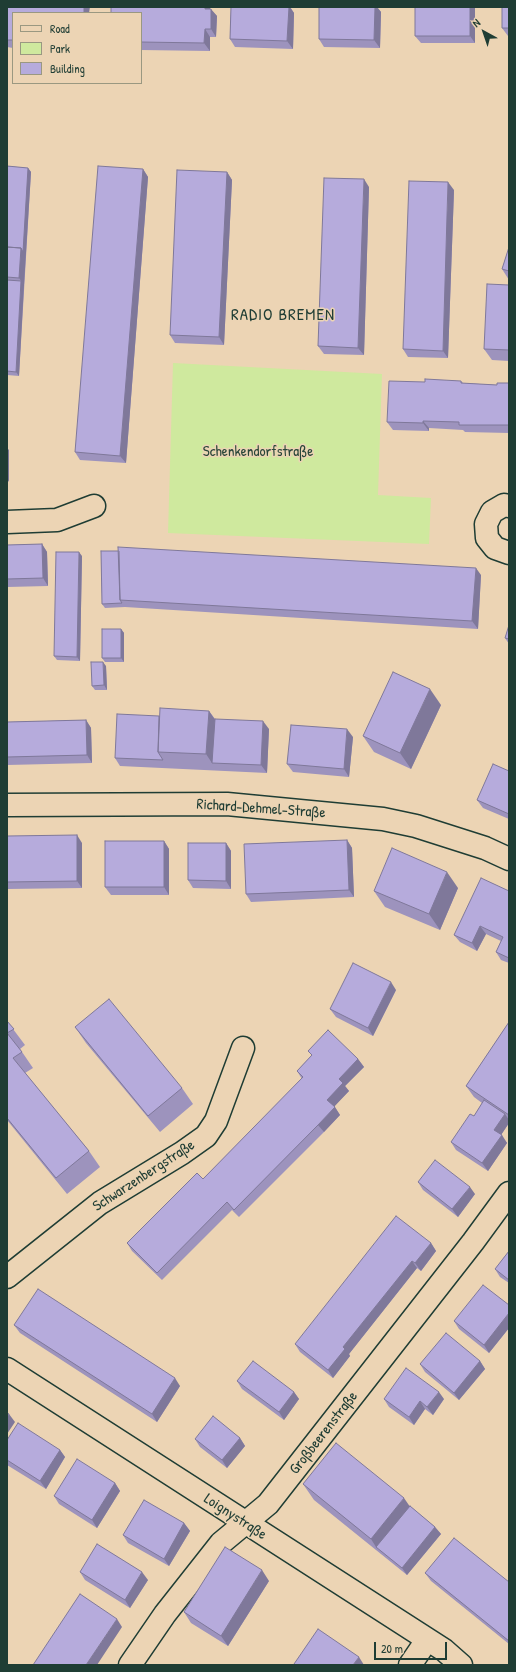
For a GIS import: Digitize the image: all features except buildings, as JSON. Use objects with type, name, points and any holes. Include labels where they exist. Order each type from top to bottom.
[{"type":"street","points":[[7,522],[57,520],[94,506]]},
{"type":"street","points":[[509,506],[504,506],[492,512],[486,524],[487,538],[495,548],[509,553]]},
{"type":"street","name":"Richard-Dehmel-Straße","points":[[7,805],[227,804],[376,818],[416,826],[485,848],[509,859]]},
{"type":"street","name":"Schwarzenbergstraße","points":[[7,1276],[100,1203],[182,1153],[206,1136],[216,1121],[243,1048]]},
{"type":"street","name":"Großbeerenstraße","points":[[130,1665],[165,1614],[220,1543],[268,1504],[468,1248],[509,1193]]},
{"type":"street","name":"Loignystraße","points":[[7,1369],[444,1650],[462,1665]]},
{"type":"street","points":[[410,1665],[427,1640]]},
{"type":"green space","name":"Schenkendorfstraße","points":[[173,363],[382,374],[378,495],[431,498],[429,544],[168,533]]},
{"type":"district","name":"RADIO BREMEN","points":[[283,315]]}]
